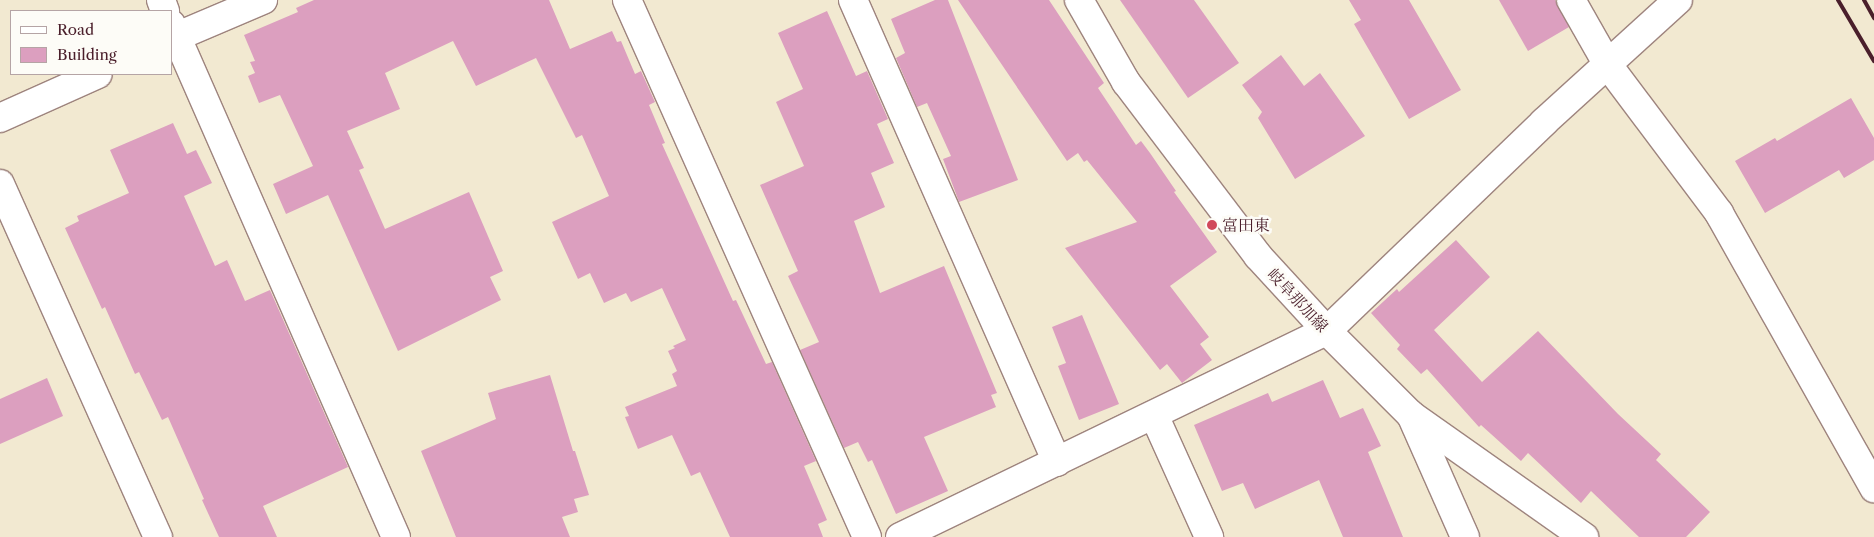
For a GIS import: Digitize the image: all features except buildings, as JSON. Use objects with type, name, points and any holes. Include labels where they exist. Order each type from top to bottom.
[{"type":"street","points":[[263,0],[173,34],[396,537]]},
{"type":"street","points":[[627,0],[867,537]]},
{"type":"street","points":[[853,0],[1057,462]]},
{"type":"street","name":"岐阜那加線","points":[[1079,0],[1126,82],[1258,256],[1327,331],[1412,415],[1584,537]]},
{"type":"street","points":[[1572,0],[1608,65],[1719,213],[1874,488]]},
{"type":"street","points":[[900,537],[1327,331],[1544,122],[1678,0]]},
{"type":"street","points":[[0,118],[96,75]]},
{"type":"street","points":[[0,184],[158,537]]},
{"type":"street","points":[[1154,415],[1208,537]]},
{"type":"street","points":[[1412,415],[1465,537]]},
{"type":"railway","points":[[1838,0],[1874,61]]},
{"type":"railway","points":[[1864,0],[1874,18]]},
{"type":"place","name":"富田東","points":[[1212,225]]}]
